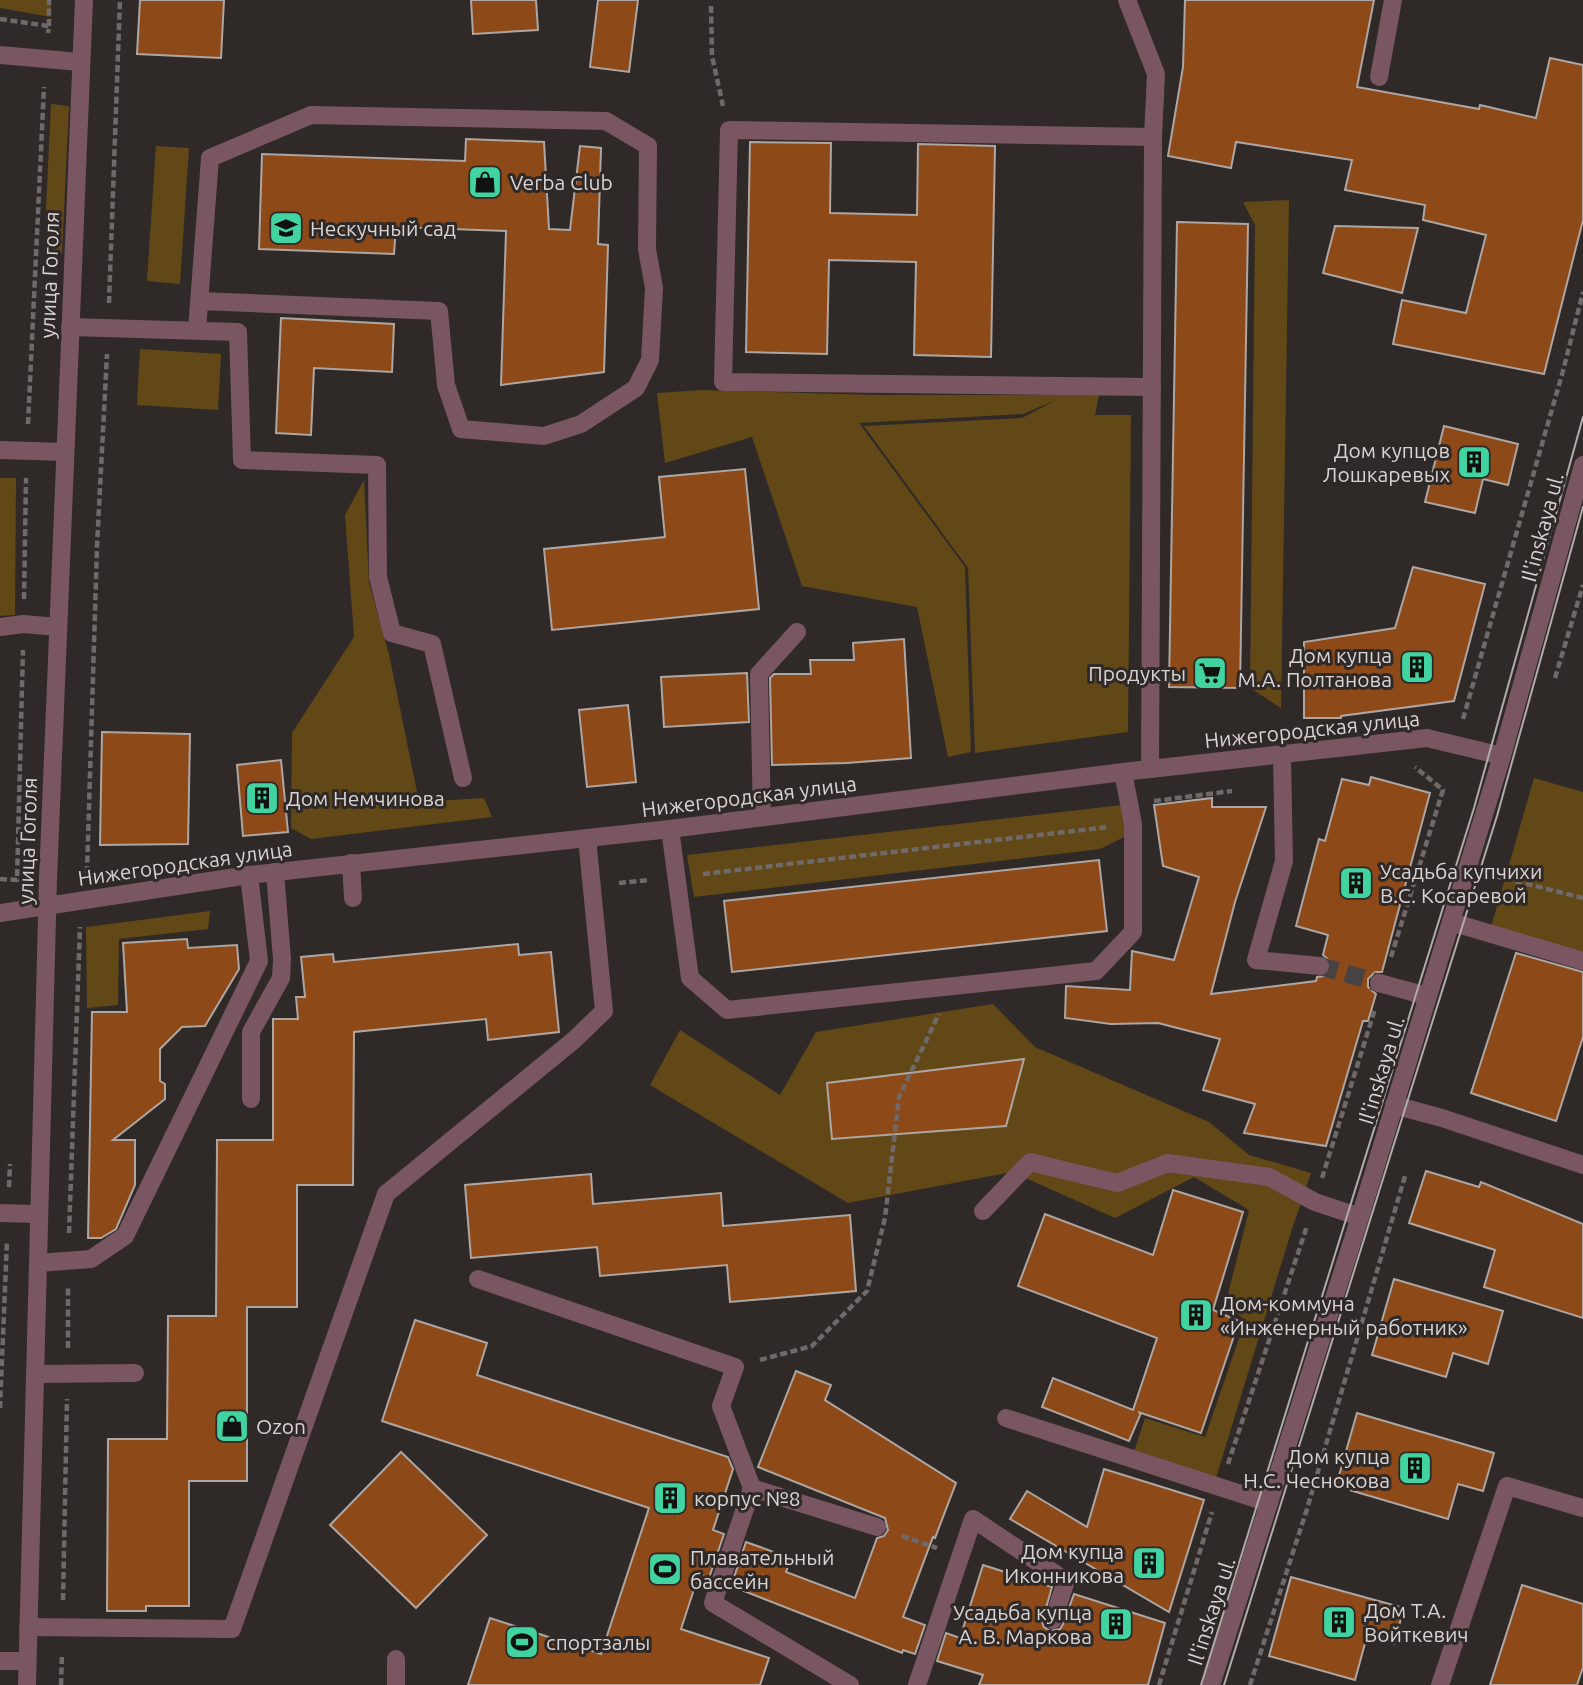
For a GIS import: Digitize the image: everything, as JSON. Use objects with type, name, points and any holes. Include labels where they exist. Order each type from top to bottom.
[{"type":"street","name":"улица Гоголя","points":[[27,1685],[47,907],[84,0]]},
{"type":"street","points":[[1127,0],[1156,74],[1153,137],[1150,769]]},
{"type":"street","points":[[1379,77],[1393,0]]},
{"type":"street","points":[[0,55],[80,62]]},
{"type":"street","points":[[197,330],[210,158],[311,115],[606,121],[648,146],[646,249],[654,288],[650,360],[636,388],[581,424],[544,436],[461,429],[446,385],[439,311],[200,301]]},
{"type":"street","points":[[1152,387],[723,382],[729,130],[1153,137]]},
{"type":"street","points":[[70,327],[238,332],[242,460],[377,465],[378,578],[392,633],[432,645],[463,778]]},
{"type":"street","points":[[0,450],[65,452]]},
{"type":"street","name":"Il'inskaya ul.","points":[[1211,1685],[1575,526],[1583,465]]},
{"type":"street","points":[[0,626],[23,624],[58,627]]},
{"type":"street","points":[[762,817],[759,674],[797,632]]},
{"type":"street","name":"Нижегородская улица","points":[[0,913],[249,875],[670,829],[1124,772],[1427,738],[1502,756]]},
{"type":"street","points":[[1282,755],[1284,861],[1256,960],[1320,966]]},
{"type":"street","points":[[670,829],[690,978],[727,1010],[1096,971],[1133,932],[1133,824],[1124,772]]},
{"type":"street","points":[[28,1627],[232,1629],[386,1194],[574,1040],[604,1012],[587,838]]},
{"type":"street","points":[[351,863],[354,898]]},
{"type":"street","points":[[250,1099],[251,1032],[281,978],[275,872]]},
{"type":"street","points":[[38,1263],[91,1259],[125,1236],[259,961],[249,875]]},
{"type":"street","points":[[1451,922],[1583,961]]},
{"type":"street","points":[[1381,983],[1427,996]]},
{"type":"street","points":[[1394,1105],[1442,1118],[1583,1165]]},
{"type":"street","points":[[983,1211],[1030,1162],[1117,1183],[1168,1163],[1269,1177],[1315,1202],[1360,1217]]},
{"type":"street","points":[[4,1213],[39,1214]]},
{"type":"street","points":[[478,1279],[735,1367],[721,1406],[751,1488],[713,1603],[850,1685]]},
{"type":"street","points":[[35,1374],[135,1373]]},
{"type":"street","points":[[1006,1418],[1269,1503]]},
{"type":"street","points":[[1440,1685],[1507,1486],[1583,1508]]},
{"type":"street","points":[[751,1488],[877,1527]]},
{"type":"street","points":[[918,1685],[973,1519],[1066,1581],[1053,1620]]},
{"type":"street","points":[[396,1659],[396,1685]]},
{"type":"street","points":[[0,1661],[27,1661]]},
{"type":"path","points":[[49,0],[49,26]]},
{"type":"path","points":[[87,874],[97,546],[120,0]]},
{"type":"path","points":[[711,6],[712,56],[729,130]]},
{"type":"path","points":[[1462,722],[1563,371],[1583,292]]},
{"type":"path","points":[[1159,1685],[1220,1486],[1315,1202],[1443,790]]},
{"type":"path","points":[[592,886],[1133,824]]},
{"type":"path","points":[[1495,876],[1583,898]]},
{"type":"path","points":[[0,879],[18,880]]},
{"type":"path","points":[[735,1367],[812,1346],[867,1291],[885,1217],[899,1097],[952,986]]},
{"type":"path","points":[[0,1408],[4,1213],[10,1158]]},
{"type":"path","points":[[61,1685],[67,1374]]},
{"type":"path","points":[[877,1527],[961,1556]]},
{"type":"shaded area","points":[[0,0],[51,0],[51,17],[0,8]]},
{"type":"shaded area","points":[[51,104],[69,106],[62,253],[50,261],[46,208]]},
{"type":"shaded area","points":[[156,146],[189,148],[180,284],[147,281]]},
{"type":"shaded area","points":[[1289,200],[1281,708],[1250,688],[1255,225],[1243,202]]},
{"type":"shaded area","points":[[140,349],[221,354],[218,410],[137,405]]},
{"type":"shaded area","points":[[1100,389],[1095,415],[1131,415],[1128,732],[975,753],[968,568],[864,426],[1022,418],[1056,400],[1023,414],[859,423],[965,567],[971,752],[948,757],[917,607],[802,586],[752,437],[665,463],[657,393],[702,390],[876,395],[1067,395],[1075,391]]},
{"type":"shaded area","points":[[0,478],[16,478],[15,615],[0,616]]},
{"type":"shaded area","points":[[364,480],[369,583],[389,654],[419,802],[484,798],[492,817],[311,839],[291,828],[292,733],[354,637],[345,515]]},
{"type":"shaded area","points":[[1534,778],[1583,792],[1583,954],[1491,927]]},
{"type":"shaded area","points":[[1122,805],[1128,835],[1100,849],[694,897],[687,855]]},
{"type":"shaded area","points":[[210,911],[208,929],[119,939],[118,1005],[87,1008],[86,927]]},
{"type":"shaded area","points":[[993,1004],[1035,1047],[1209,1122],[1249,1155],[1311,1173],[1216,1478],[1134,1452],[1145,1418],[1205,1437],[1245,1321],[1226,1302],[1249,1210],[1194,1177],[1115,1218],[1012,1172],[848,1203],[650,1085],[680,1030],[780,1095],[816,1032]]},
{"type":"building","points":[[140,0],[224,0],[221,58],[137,54]]},
{"type":"building","points":[[471,0],[536,0],[538,30],[473,34]]},
{"type":"building","points":[[598,0],[638,0],[629,72],[590,67]]},
{"type":"building","points":[[1185,0],[1374,0],[1357,87],[1479,109],[1480,105],[1536,118],[1550,58],[1583,65],[1583,220],[1544,374],[1393,344],[1402,300],[1466,313],[1486,235],[1423,220],[1425,205],[1345,190],[1352,160],[1236,142],[1231,168],[1168,156],[1183,67]]},
{"type":"building","points":[[466,139],[544,142],[549,229],[570,230],[580,146],[601,148],[598,244],[608,245],[604,372],[501,385],[506,231],[396,227],[394,254],[259,249],[262,154],[465,161]]},
{"type":"building","points":[[750,142],[831,143],[830,213],[917,215],[918,144],[995,146],[991,357],[914,355],[916,262],[829,260],[827,354],[746,352]]},
{"type":"building","points":[[1177,222],[1248,224],[1240,688],[1169,687]]},
{"type":"building","points":[[1335,226],[1418,228],[1402,293],[1323,273]]},
{"type":"building","points":[[281,318],[394,324],[392,372],[314,368],[311,435],[276,433]]},
{"type":"building","name":"Дом купцов Лошкаревых","points":[[1444,426],[1518,444],[1508,485],[1483,479],[1475,513],[1425,502]]},
{"type":"building","points":[[745,469],[759,609],[552,630],[544,549],[665,537],[659,477]]},
{"type":"building","name":"Дом купца М.А. Полтанова","points":[[1413,567],[1485,584],[1454,701],[1341,718],[1304,718],[1304,642],[1395,628]]},
{"type":"building","points":[[904,639],[911,758],[772,765],[770,678],[774,674],[811,674],[810,660],[854,660],[853,643]]},
{"type":"building","points":[[747,673],[749,722],[664,727],[661,677]]},
{"type":"building","points":[[628,705],[636,782],[587,787],[579,710]]},
{"type":"building","points":[[102,732],[190,734],[188,844],[100,845]]},
{"type":"building","name":"Дом Немчинова","points":[[281,760],[288,832],[243,836],[237,765]]},
{"type":"building","points":[[1371,777],[1430,793],[1382,972],[1375,972],[1368,979],[1368,987],[1376,994],[1368,1021],[1363,1021],[1326,1146],[1244,1133],[1255,1104],[1203,1090],[1220,1039],[1158,1023],[1111,1024],[1065,1018],[1066,986],[1130,990],[1132,951],[1174,960],[1199,877],[1163,866],[1154,805],[1212,798],[1212,807],[1266,807],[1235,902],[1211,994],[1316,981],[1317,977],[1325,976],[1331,966],[1330,961],[1323,955],[1328,935],[1296,926],[1319,839],[1325,841],[1342,779],[1369,785]]},
{"type":"building","points":[[1099,860],[1107,931],[732,972],[724,901]]},
{"type":"building","points":[[187,939],[188,948],[237,945],[239,969],[205,1026],[182,1027],[160,1049],[160,1081],[165,1084],[165,1099],[113,1140],[135,1140],[135,1185],[116,1229],[101,1238],[88,1238],[92,1012],[127,1012],[123,943]]},
{"type":"building","points":[[518,944],[519,955],[551,952],[559,1032],[488,1040],[486,1019],[354,1032],[353,1185],[297,1185],[297,1307],[247,1307],[247,1481],[189,1481],[189,1606],[146,1606],[146,1611],[107,1611],[108,1439],[167,1439],[168,1316],[216,1316],[217,1140],[273,1140],[273,1019],[298,1019],[296,997],[305,997],[301,957],[333,954],[334,962]]},
{"type":"building","points":[[1516,953],[1583,972],[1583,1037],[1556,1121],[1471,1093]]},
{"type":"building","points":[[1024,1059],[1006,1126],[832,1139],[827,1083]]},
{"type":"building","points":[[1426,1171],[1479,1187],[1481,1182],[1583,1224],[1583,1318],[1484,1287],[1495,1250],[1409,1223]]},
{"type":"building","points":[[591,1174],[593,1204],[721,1193],[723,1226],[850,1215],[856,1291],[730,1302],[727,1265],[600,1276],[597,1247],[471,1258],[465,1185]]},
{"type":"building","name":"Дом-коммуна «Инженерный работник»","points":[[1173,1190],[1243,1212],[1213,1310],[1239,1321],[1201,1433],[1141,1413],[1129,1441],[1042,1407],[1053,1378],[1133,1410],[1157,1338],[1018,1286],[1045,1214],[1153,1255]]},
{"type":"building","points":[[1394,1279],[1503,1311],[1488,1364],[1453,1353],[1446,1377],[1372,1355]]},
{"type":"building","name":"корпус №8","points":[[415,1320],[487,1343],[477,1375],[728,1457],[733,1469],[713,1530],[724,1534],[709,1578],[699,1574],[681,1629],[769,1658],[760,1685],[468,1685],[490,1618],[601,1654],[649,1508],[382,1421]]},
{"type":"building","points":[[796,1371],[831,1385],[825,1400],[956,1483],[903,1617],[925,1625],[915,1654],[903,1650],[902,1653],[731,1586],[746,1542],[791,1558],[786,1572],[855,1598],[877,1538],[884,1536],[888,1530],[885,1518],[758,1467]]},
{"type":"building","name":"Дом купца Н.С. Чеснокова","points":[[1357,1413],[1494,1453],[1483,1491],[1458,1484],[1448,1519],[1336,1486]]},
{"type":"building","points":[[401,1452],[487,1535],[416,1608],[330,1525]]},
{"type":"building","name":"Дом купца Иконникова","points":[[1104,1469],[1204,1500],[1169,1612],[1010,1519],[1027,1491],[1087,1527]]},
{"type":"building","name":"Усадьба купца А. В. Маркова","points":[[983,1565],[1052,1587],[1042,1622],[1050,1631],[1060,1629],[1074,1594],[1165,1623],[1148,1685],[979,1685],[983,1675],[937,1661],[946,1633],[960,1638]]},
{"type":"building","name":"Дом Т.А. Войткевич","points":[[1291,1577],[1404,1608],[1394,1644],[1367,1636],[1355,1680],[1269,1656]]},
{"type":"building","points":[[1522,1585],[1583,1604],[1583,1667],[1577,1685],[1490,1685]]},
{"type":"tunnel","points":[[1320,966],[1379,983]]},
{"type":"tram line","points":[[1201,1685],[1474,808],[1583,417]]},
{"type":"tram line","points":[[1224,1685],[1497,816],[1583,507]]},
{"type":"place","name":"Verba Club","points":[[485,182]]},
{"type":"place","name":"Нескучный сад","points":[[286,228]]},
{"type":"place","name":"Дом купцов Лошкаревых","points":[[1474,462]]},
{"type":"place","name":"Дом купца М.А. Полтанова","points":[[1417,667]]},
{"type":"place","name":"Продукты","points":[[1210,673]]},
{"type":"place","name":"Дом Немчинова","points":[[262,798]]},
{"type":"place","name":"Усадьба купчихи В.С. Косаревой","points":[[1356,883]]},
{"type":"place","name":"Дом-коммуна «Инженерный работник»","points":[[1196,1315]]},
{"type":"place","name":"Ozon","points":[[232,1426]]},
{"type":"place","name":"Дом купца Н.С. Чеснокова","points":[[1415,1468]]},
{"type":"place","name":"корпус №8","points":[[670,1498]]},
{"type":"place","name":"Дом купца Иконникова","points":[[1149,1563]]},
{"type":"place","name":"Плавательный бассейн","points":[[665,1569]]},
{"type":"place","name":"Дом Т.А. Войткевич","points":[[1339,1622]]},
{"type":"place","name":"Усадьба купца А. В. Маркова","points":[[1116,1624]]},
{"type":"place","name":"спортзалы","points":[[522,1642]]}]
